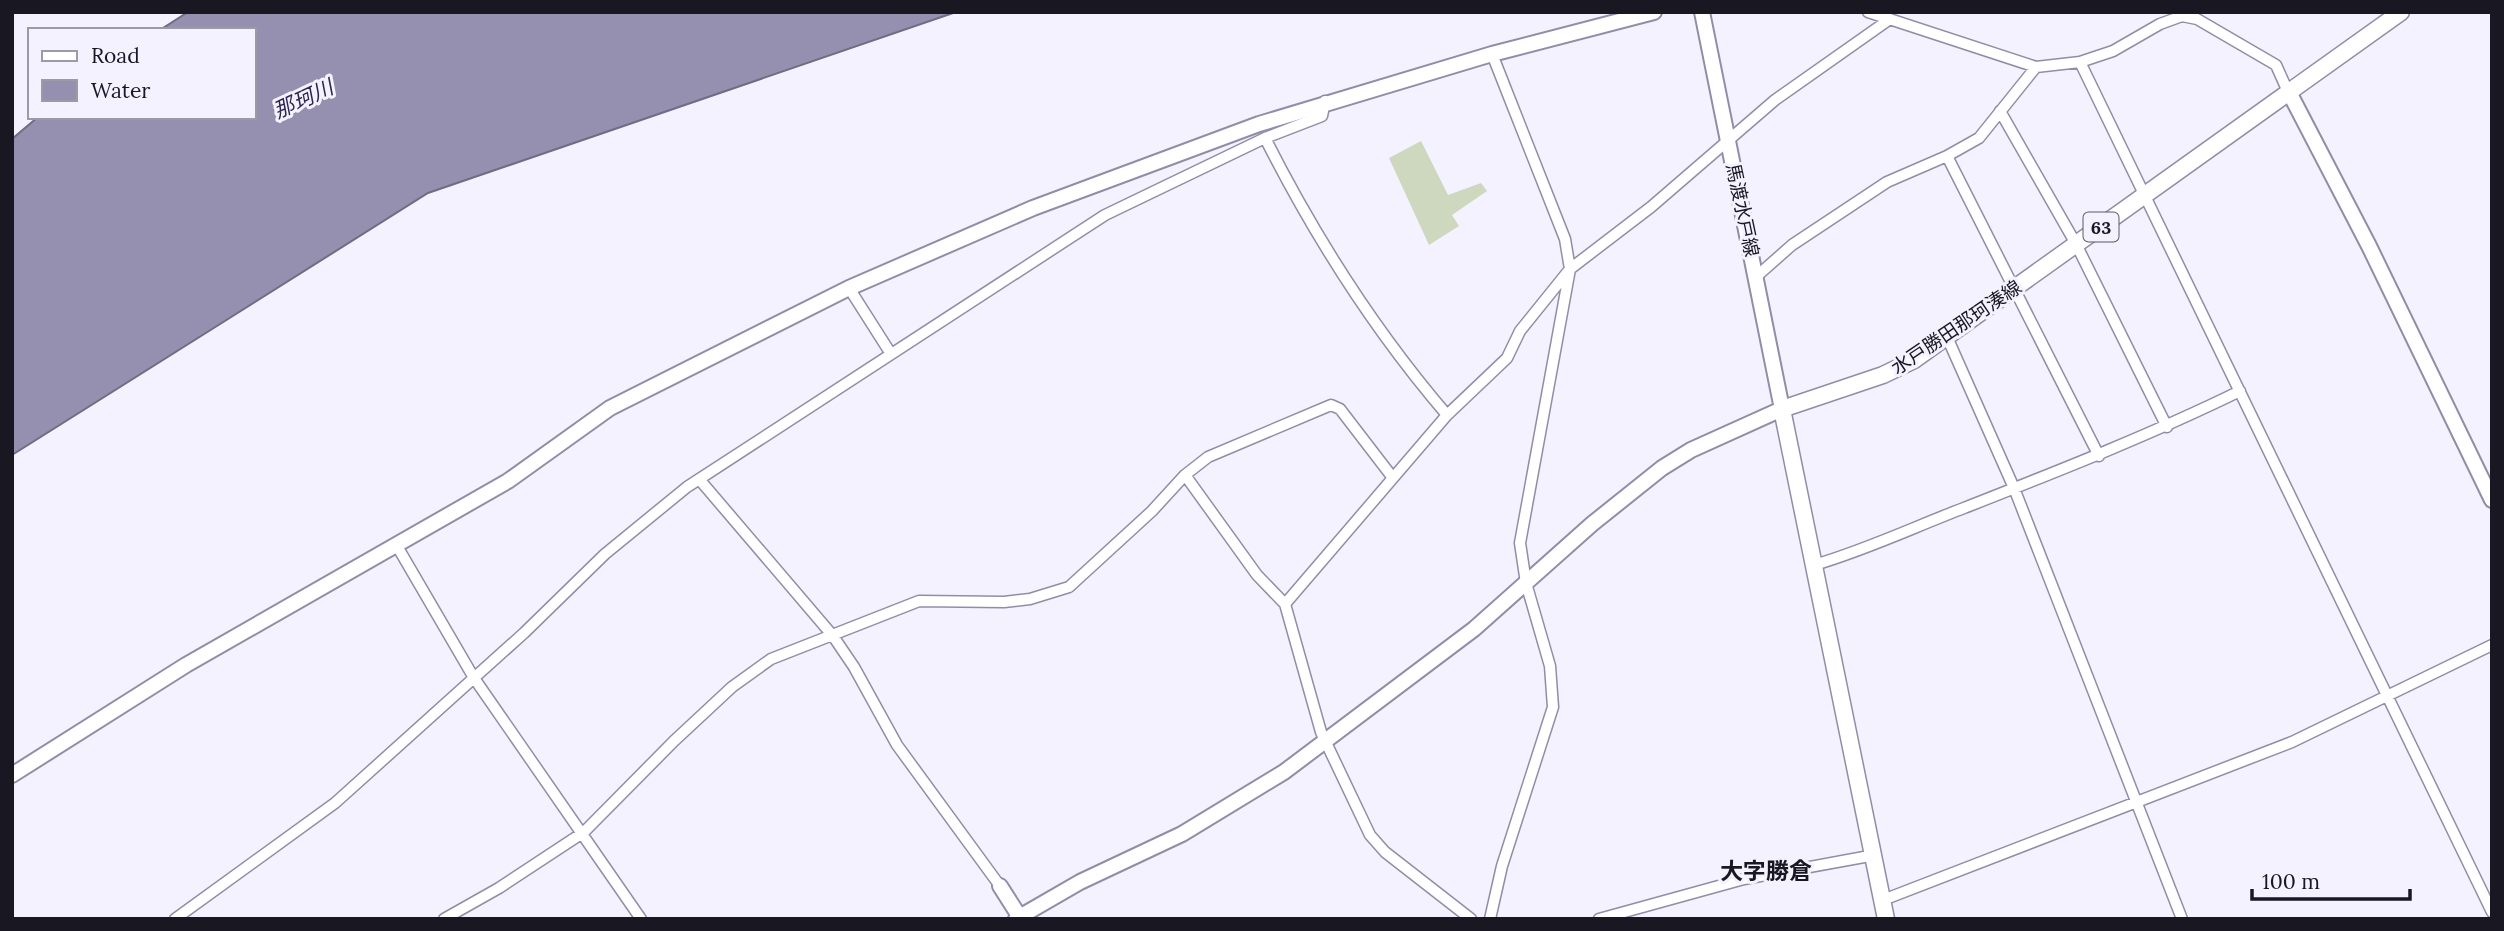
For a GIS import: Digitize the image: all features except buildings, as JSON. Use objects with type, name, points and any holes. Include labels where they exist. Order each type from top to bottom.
[{"type":"main road","name":"水戸勝田那珂湊線","points":[[1783,409],[1896,370],[1947,337],[2290,94],[2401,12]]},
{"type":"main road","points":[[1783,409],[1886,919]]},
{"type":"street","points":[[12,775],[186,664],[508,481],[610,408],[849,288],[1033,208],[1325,102],[1492,54],[1654,12]]},
{"type":"street","name":"馬渡水戸線","points":[[1702,12],[1783,409]]},
{"type":"street","points":[[1868,12],[2036,67],[2080,62],[2113,51],[2160,24],[2182,16],[2197,19],[2276,65],[2369,246],[2492,500]]},
{"type":"street","points":[[1285,604],[1447,415],[1507,358],[1520,331],[1570,269],[1651,206],[1817,68],[1890,19]]},
{"type":"street","points":[[1490,919],[1502,866],[1553,708],[1550,666],[1526,583],[1520,542],[1570,269],[1565,239],[1556,213],[1492,54]]},
{"type":"street","points":[[2080,62],[2492,912]]},
{"type":"street","points":[[1756,276],[1792,245],[1887,182],[1947,156],[1979,138],[2036,67]]},
{"type":"street","points":[[175,919],[335,803],[474,678],[605,554],[699,479],[1105,215],[1265,138],[1322,116],[1325,102]]},
{"type":"street","points":[[2000,111],[2076,244],[2167,427]]},
{"type":"street","points":[[1265,138],[1300,204],[1373,323],[1447,415]]},
{"type":"street","points":[[1947,156],[2099,456]]},
{"type":"street","points":[[849,288],[891,354]]},
{"type":"street","points":[[1947,337],[2014,488],[2182,919]]},
{"type":"street","points":[[1814,565],[1860,551],[2099,456],[2241,391]]},
{"type":"street","points":[[444,919],[499,888],[584,832],[732,687],[771,659],[919,601],[1004,602],[1030,599],[1069,587],[1152,510],[1185,475],[1208,457],[1331,405],[1340,409],[1393,478]]},
{"type":"street","points":[[699,479],[833,636],[855,667],[897,745],[1000,887],[1019,918],[1080,882],[1213,817],[1326,742],[1474,629],[1662,468],[1702,445],[1783,409]]},
{"type":"street","points":[[1185,475],[1257,575],[1285,604],[1326,742],[1370,835],[1377,844],[1471,919]]},
{"type":"street","points":[[397,546],[474,678],[584,832],[641,919]]},
{"type":"street","points":[[1883,900],[2292,742],[2492,645]]},
{"type":"street","points":[[1599,919],[1744,879],[1875,855]]},
{"type":"green space","points":[[1421,141],[1448,195],[1481,183],[1487,191],[1452,215],[1459,226],[1429,245],[1389,158]]},
{"type":"water","name":"那珂川","points":[[188,12],[956,12],[428,193],[12,455],[12,139],[36,119],[256,119],[256,28],[163,28]]},
{"type":"district","name":"大字勝倉","points":[[1766,870]]}]
